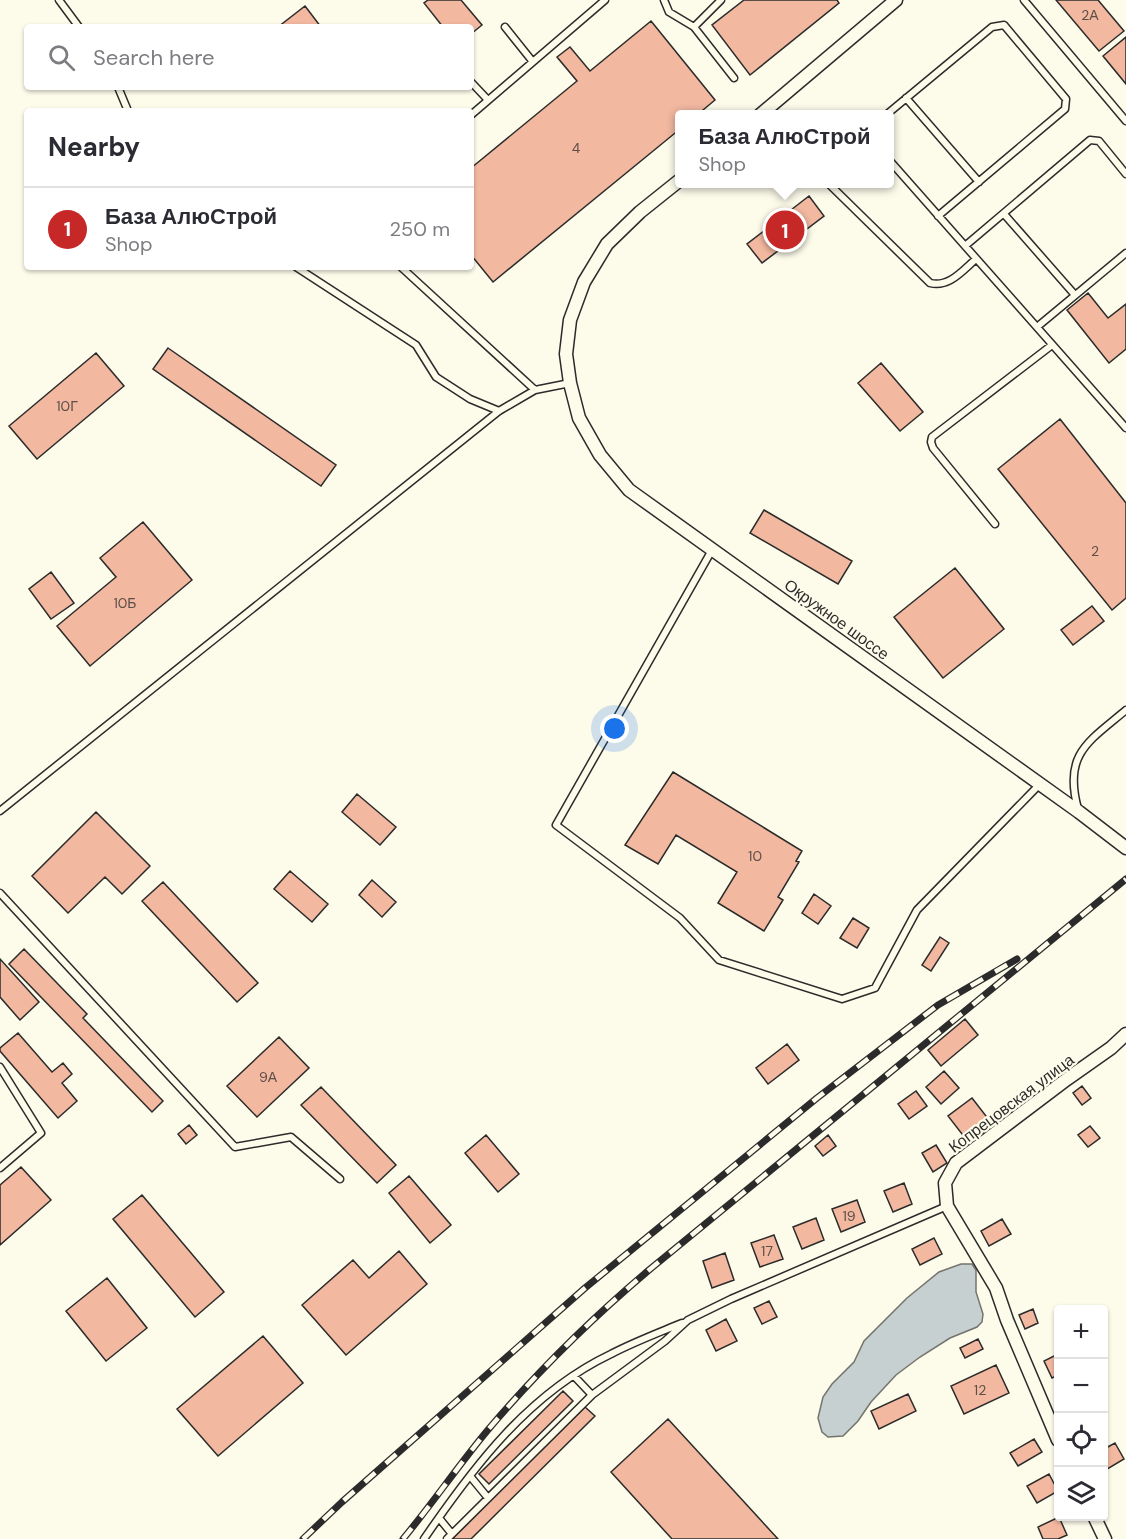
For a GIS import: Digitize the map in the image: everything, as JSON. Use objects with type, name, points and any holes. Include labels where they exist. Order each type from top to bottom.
[{"type":"street","points":[[765,110],[896,0]]},
{"type":"street","name":"Окружное шоссе","points":[[675,184],[640,212],[607,244],[584,282],[570,320],[566,354],[570,383],[579,418],[600,455],[629,489],[1126,848]]},
{"type":"street","name":"Копрецовская улица","points":[[947,1206],[945,1183],[956,1163],[1112,1048],[1126,1034]]},
{"type":"street","points":[[947,1206],[996,1288],[1007,1320],[1054,1428]]},
{"type":"street","points":[[1096,1521],[1105,1539]]},
{"type":"lane","points":[[59,0],[77,24]]},
{"type":"lane","points":[[474,112],[605,0]]},
{"type":"lane","points":[[664,0],[669,12],[694,27],[734,78]]},
{"type":"lane","points":[[694,27],[721,0]]},
{"type":"lane","points":[[1024,0],[1126,121]]},
{"type":"lane","points":[[891,110],[992,27],[1004,25],[1066,99],[1065,109],[939,216]]},
{"type":"lane","points":[[505,27],[533,62]]},
{"type":"lane","points":[[474,85],[488,100]]},
{"type":"lane","points":[[119,90],[127,108]]},
{"type":"lane","points":[[906,98],[979,182]]},
{"type":"lane","points":[[965,246],[1090,140],[1099,141],[1126,174]]},
{"type":"lane","points":[[894,165],[1126,428]]},
{"type":"lane","points":[[833,188],[930,283],[938,285],[947,283],[976,259]]},
{"type":"lane","points":[[1004,214],[1075,295]]},
{"type":"lane","points":[[1036,327],[1126,253]]},
{"type":"lane","points":[[301,270],[416,345],[436,377],[470,399],[499,411]]},
{"type":"lane","points":[[404,270],[535,390]]},
{"type":"lane","points":[[995,524],[933,448],[932,437],[1052,345]]},
{"type":"lane","points":[[0,811],[499,411],[535,390],[570,383]]},
{"type":"lane","points":[[712,550],[556,825],[680,918],[719,960],[842,999],[875,988],[917,910],[1040,784]]},
{"type":"lane","points":[[1079,812],[1074,793],[1073,768],[1084,746],[1126,710]]},
{"type":"lane","points":[[0,893],[235,1147],[291,1137],[340,1179]]},
{"type":"lane","points":[[0,1067],[41,1133],[0,1168]]},
{"type":"lane","points":[[424,1539],[497,1441],[532,1406],[574,1376],[609,1354],[947,1206]]},
{"type":"lane","points":[[439,1518],[450,1537],[592,1395],[665,1341],[688,1320]]},
{"type":"lane","points":[[574,1376],[592,1395]]},
{"type":"lane","points":[[470,1476],[488,1498]]},
{"type":"shaded area","points":[[961,1264],[972,1264],[976,1270],[976,1292],[983,1314],[982,1322],[977,1327],[950,1338],[920,1357],[896,1375],[843,1436],[828,1437],[822,1432],[818,1418],[823,1397],[832,1384],[854,1362],[864,1341],[907,1298],[939,1272]]},
{"type":"building","points":[[428,0],[461,0],[482,25],[474,32],[474,24],[441,24],[424,3]]},
{"type":"building","points":[[744,0],[837,0],[839,3],[750,75],[712,25]]},
{"type":"building","points":[[1056,0],[1098,0],[1124,31],[1099,51]]},
{"type":"building","points":[[305,6],[319,24],[282,24]]},
{"type":"building","points":[[651,21],[715,100],[703,110],[675,110],[675,133],[493,282],[474,259],[474,166],[577,81],[557,57],[570,47],[590,71]]},
{"type":"building","points":[[1126,37],[1126,84],[1103,56]]},
{"type":"building","points":[[809,196],[824,216],[762,263],[747,244]]},
{"type":"building","points":[[1088,293],[1108,318],[1126,304],[1126,349],[1109,363],[1067,310]]},
{"type":"building","points":[[168,348],[336,465],[321,486],[153,369]]},
{"type":"building","points":[[96,353],[124,386],[37,459],[9,426]]},
{"type":"building","points":[[881,363],[923,412],[900,431],[858,383]]},
{"type":"building","points":[[1060,419],[1126,503],[1126,598],[1112,610],[998,469]]},
{"type":"building","points":[[764,510],[852,561],[838,584],[750,533]]},
{"type":"building","points":[[143,522],[192,580],[90,666],[57,626],[116,577],[100,558]]},
{"type":"building","points":[[955,568],[1004,629],[943,678],[894,617]]},
{"type":"building","points":[[51,572],[74,603],[51,619],[29,589]]},
{"type":"building","points":[[1092,606],[1104,621],[1073,645],[1061,630]]},
{"type":"building","points":[[673,772],[802,851],[796,861],[799,862],[778,897],[783,900],[764,931],[718,903],[737,872],[676,835],[658,864],[625,845]]},
{"type":"building","points":[[357,794],[396,827],[380,845],[342,812]]},
{"type":"building","points":[[96,812],[150,866],[122,894],[105,877],[68,913],[32,876]]},
{"type":"building","points":[[290,871],[328,904],[312,922],[274,889]]},
{"type":"building","points":[[372,880],[396,902],[382,917],[359,895]]},
{"type":"building","points":[[163,882],[258,983],[237,1002],[142,901]]},
{"type":"building","points":[[814,894],[831,906],[818,924],[802,913]]},
{"type":"building","points":[[853,918],[869,928],[857,948],[840,938]]},
{"type":"building","points":[[940,937],[949,943],[931,971],[922,965]]},
{"type":"building","points":[[24,949],[87,1014],[83,1018],[163,1101],[152,1112],[9,964]]},
{"type":"building","points":[[0,959],[39,1002],[20,1020],[0,997]]},
{"type":"building","points":[[965,1019],[978,1035],[941,1066],[928,1050]]},
{"type":"building","points":[[18,1033],[52,1072],[63,1063],[72,1074],[62,1083],[77,1101],[58,1118],[0,1051],[0,1048]]},
{"type":"building","points":[[279,1037],[309,1068],[257,1117],[227,1086]]},
{"type":"building","points":[[787,1044],[799,1060],[768,1084],[756,1068]]},
{"type":"building","points":[[944,1071],[959,1088],[941,1104],[926,1087]]},
{"type":"building","points":[[1082,1086],[1091,1098],[1082,1105],[1073,1093]]},
{"type":"building","points":[[321,1087],[396,1165],[377,1183],[301,1105]]},
{"type":"building","points":[[916,1091],[927,1106],[909,1119],[898,1104]]},
{"type":"building","points":[[972,1098],[993,1125],[969,1143],[948,1116]]},
{"type":"building","points":[[189,1125],[197,1135],[186,1144],[178,1134]]},
{"type":"building","points":[[1090,1126],[1100,1138],[1088,1147],[1078,1135]]},
{"type":"building","points":[[486,1135],[519,1174],[498,1192],[465,1153]]},
{"type":"building","points":[[828,1135],[836,1146],[823,1156],[815,1146]]},
{"type":"building","points":[[936,1145],[947,1163],[933,1172],[922,1153]]},
{"type":"building","points":[[21,1167],[51,1200],[0,1245],[0,1185]]},
{"type":"building","points":[[409,1176],[451,1225],[430,1243],[389,1193]]},
{"type":"building","points":[[904,1183],[912,1204],[893,1212],[884,1191]]},
{"type":"building","points":[[142,1195],[224,1292],[195,1317],[113,1219]]},
{"type":"building","points":[[857,1200],[865,1222],[841,1232],[832,1209]]},
{"type":"building","points":[[816,1218],[824,1240],[802,1249],[793,1227]]},
{"type":"building","points":[[1002,1219],[1011,1234],[989,1246],[981,1231]]},
{"type":"building","points":[[774,1235],[783,1259],[760,1267],[751,1243]]},
{"type":"building","points":[[934,1238],[942,1254],[920,1265],[912,1249]]},
{"type":"building","points":[[399,1251],[427,1284],[346,1355],[302,1305],[353,1260],[369,1278]]},
{"type":"building","points":[[725,1253],[734,1280],[712,1288],[703,1261]]},
{"type":"building","points":[[107,1278],[147,1328],[106,1361],[66,1311]]},
{"type":"building","points":[[769,1301],[777,1317],[762,1324],[754,1308]]},
{"type":"building","points":[[1033,1309],[1038,1323],[1025,1329],[1019,1315]]},
{"type":"building","points":[[726,1319],[737,1341],[716,1351],[706,1330]]},
{"type":"building","points":[[263,1336],[303,1383],[218,1456],[177,1409]]},
{"type":"building","points":[[978,1339],[983,1349],[965,1358],[960,1348]]},
{"type":"building","points":[[1054,1356],[1054,1377],[1052,1378],[1044,1361]]},
{"type":"building","points":[[996,1365],[1009,1393],[964,1414],[951,1386]]},
{"type":"building","points":[[563,1391],[573,1401],[489,1484],[479,1474]]},
{"type":"building","points":[[908,1394],[916,1411],[879,1429],[871,1411]]},
{"type":"building","points":[[585,1407],[595,1416],[471,1539],[452,1539]]},
{"type":"building","points":[[668,1419],[778,1539],[672,1539],[611,1472]]},
{"type":"building","points":[[1034,1439],[1042,1452],[1018,1466],[1010,1453]]},
{"type":"building","points":[[1115,1443],[1124,1459],[1108,1469],[1108,1467],[1108,1447]]},
{"type":"building","points":[[1049,1474],[1054,1483],[1054,1493],[1037,1503],[1027,1486]]},
{"type":"building","points":[[1054,1519],[1061,1521],[1067,1535],[1058,1539],[1043,1539],[1038,1527]]},
{"type":"railway","points":[[403,1539],[506,1409],[544,1367],[606,1308],[649,1270],[1126,879]]},
{"type":"railway","points":[[303,1539],[585,1288],[817,1098],[938,1005],[1017,959]]},
{"type":"place","name":"База АлюСтрой","points":[[785,230]]}]
